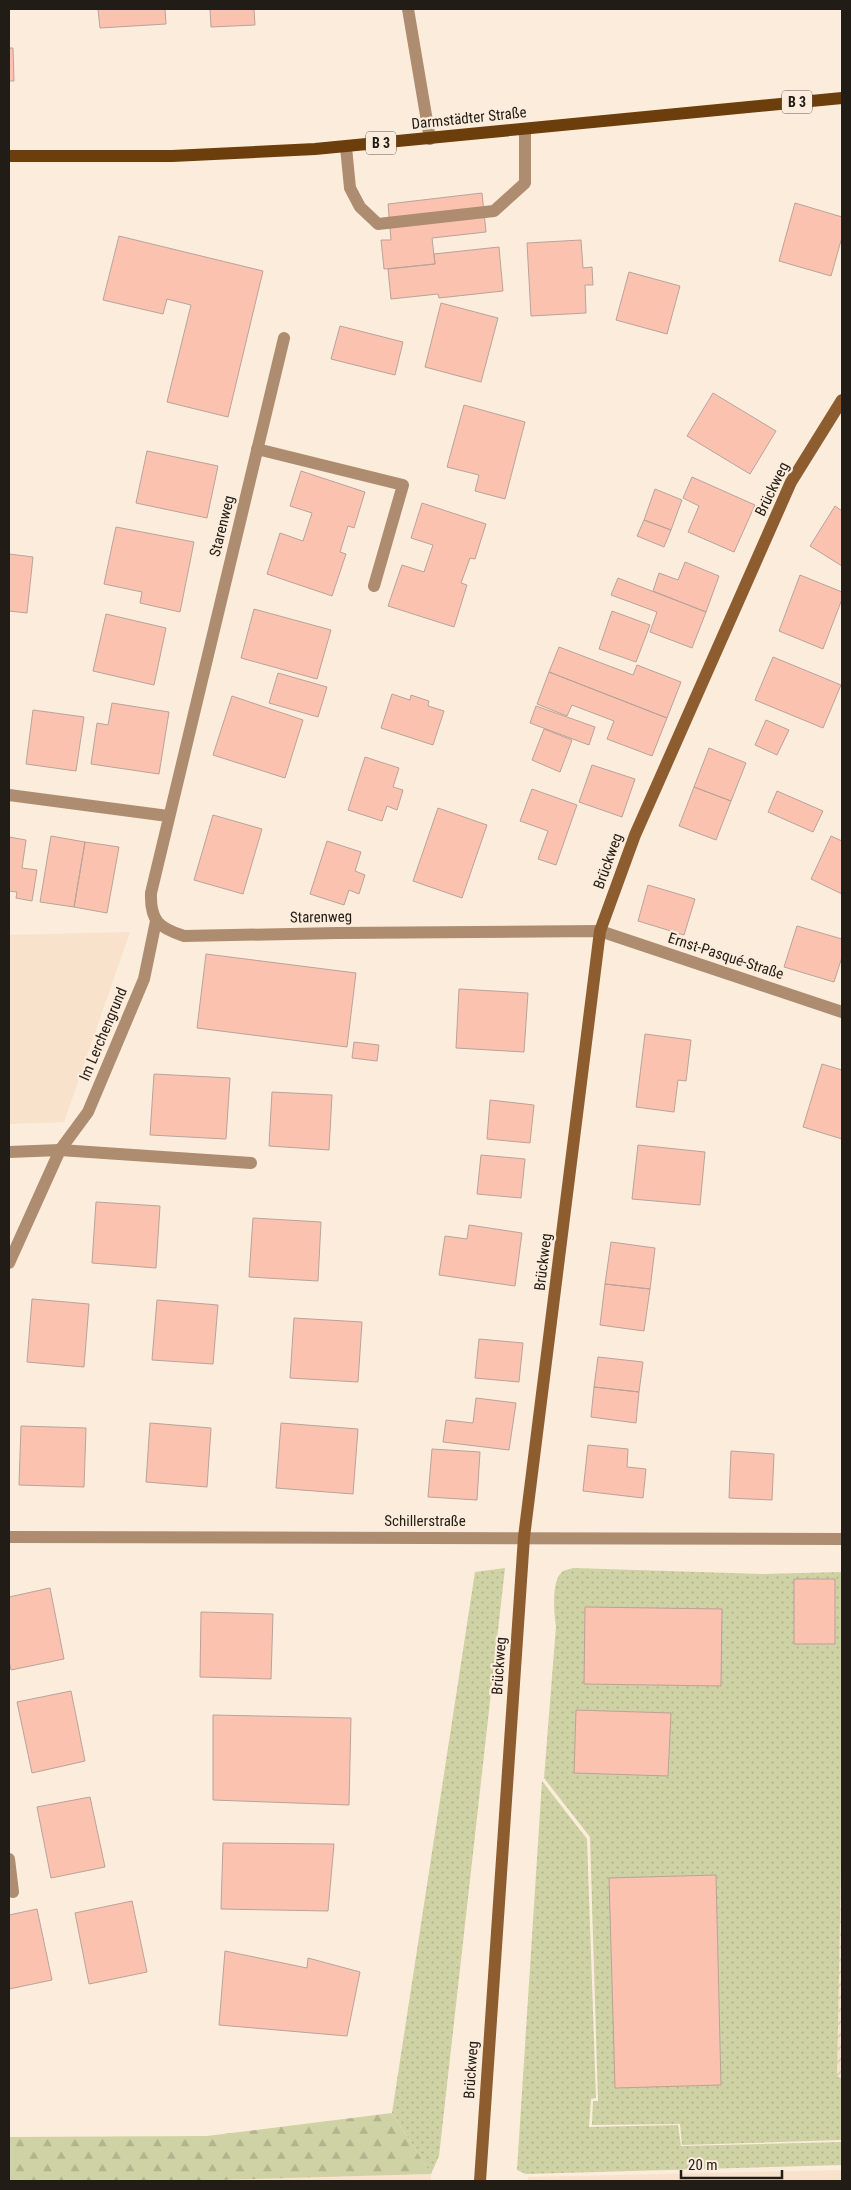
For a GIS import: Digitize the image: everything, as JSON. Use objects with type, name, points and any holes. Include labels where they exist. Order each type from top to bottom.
[{"type":"main road","name":"Darmstädter Straße","points":[[9,156],[172,156],[346,147],[842,98]]},
{"type":"street","points":[[408,9],[430,139]]},
{"type":"street","points":[[346,147],[350,188],[360,207],[378,224],[494,211],[525,184],[525,129]]},
{"type":"street","name":"Starenweg","points":[[284,338],[151,893],[150,907],[156,922],[167,930],[184,936],[348,932],[600,931]]},
{"type":"street","name":"Brückweg","points":[[480,2181],[524,1538],[600,931],[635,835],[791,482],[842,400]]},
{"type":"street","points":[[257,449],[403,485],[374,586]]},
{"type":"street","points":[[9,795],[168,816]]},
{"type":"street","name":"Im Lerchengrund","points":[[9,1263],[60,1150],[88,1112],[144,979],[156,922]]},
{"type":"street","name":"Ernst-Pasqué-Straße","points":[[600,931],[842,1012]]},
{"type":"street","points":[[9,1152],[60,1150],[252,1164]]},
{"type":"street","name":"Schillerstraße","points":[[9,1537],[842,1539]]},
{"type":"street","points":[[9,1859],[13,1892]]},
{"type":"shaded area","points":[[130,932],[64,1122],[9,1124],[9,935]]},
{"type":"shaded area","points":[[842,1813],[842,2078],[837,2077]]},
{"type":"shaded area","points":[[842,2170],[842,2181],[528,2181],[528,2177]]},
{"type":"shaded area","points":[[431,2174],[431,2181],[180,2181],[211,2180]]},
{"type":"green space","points":[[505,1568],[439,2156],[431,2174],[392,2113],[475,1572]]},
{"type":"green space","points":[[573,1568],[762,1574],[842,1572],[842,1813],[837,2077],[842,2078],[842,2140],[682,2145],[680,2124],[592,2125],[593,2101],[598,2101],[590,1837],[544,1778],[556,1626],[555,1590],[556,1583],[562,1572]]},
{"type":"green space","points":[[542,1781],[587,1839],[596,2098],[591,2099],[589,2127],[678,2125],[681,2146],[842,2142],[842,2165],[526,2174],[517,2170]]},
{"type":"green space","points":[[392,2113],[431,2174],[180,2181],[9,2181],[9,2137],[207,2136]]},
{"type":"building","points":[[98,9],[165,9],[166,24],[100,28]]},
{"type":"building","points":[[210,9],[254,9],[255,25],[211,27]]},
{"type":"building","points":[[9,48],[13,48],[14,81],[9,81]]},
{"type":"building","points":[[482,193],[486,232],[432,238],[435,264],[384,269],[381,240],[391,240],[388,204]]},
{"type":"building","points":[[795,203],[842,217],[842,237],[831,276],[779,261]]},
{"type":"building","points":[[119,236],[263,271],[228,417],[167,402],[191,305],[167,299],[163,314],[103,300]]},
{"type":"building","points":[[581,240],[583,268],[592,267],[593,285],[585,285],[586,313],[531,316],[527,243]]},
{"type":"building","points":[[499,247],[503,291],[439,298],[438,294],[391,299],[388,269],[435,264],[434,254]]},
{"type":"building","points":[[629,272],[680,286],[667,334],[616,320]]},
{"type":"building","points":[[441,303],[498,318],[481,382],[425,367]]},
{"type":"building","points":[[340,326],[403,342],[395,375],[331,359]]},
{"type":"building","points":[[713,393],[776,431],[750,474],[687,436]]},
{"type":"building","points":[[464,405],[525,422],[505,499],[475,491],[479,475],[447,467]]},
{"type":"building","points":[[147,451],[218,466],[207,518],[136,503]]},
{"type":"building","points":[[301,471],[365,492],[354,528],[348,526],[340,552],[346,554],[332,596],[267,574],[280,533],[303,541],[312,513],[290,506]]},
{"type":"building","points":[[692,477],[755,505],[734,552],[688,532],[699,506],[683,498]]},
{"type":"building","points":[[655,489],[682,500],[671,530],[644,520]]},
{"type":"building","points":[[422,503],[486,524],[475,559],[470,558],[461,583],[467,585],[454,627],[388,606],[402,565],[424,572],[433,545],[411,538]]},
{"type":"building","points":[[835,506],[842,511],[842,566],[810,546]]},
{"type":"building","points":[[644,520],[671,530],[664,547],[637,536]]},
{"type":"building","points":[[116,527],[194,542],[180,612],[140,603],[142,592],[104,584]]},
{"type":"building","points":[[9,554],[33,557],[27,613],[9,611]]},
{"type":"building","points":[[685,562],[719,576],[706,612],[653,591],[659,573],[678,580]]},
{"type":"building","points":[[800,575],[842,592],[842,599],[823,649],[779,631]]},
{"type":"building","points":[[618,578],[706,612],[692,648],[650,632],[657,612],[611,595]]},
{"type":"building","points":[[254,609],[331,630],[317,679],[241,658]]},
{"type":"building","points":[[612,611],[650,625],[636,662],[599,649]]},
{"type":"building","points":[[106,614],[166,628],[154,685],[93,671]]},
{"type":"building","points":[[559,647],[633,675],[637,665],[681,682],[667,718],[549,672]]},
{"type":"building","points":[[773,657],[841,685],[823,728],[755,700]]},
{"type":"building","points":[[549,672],[667,718],[652,756],[607,739],[614,721],[572,705],[567,716],[537,704]]},
{"type":"building","points":[[278,673],[327,687],[318,717],[269,703]]},
{"type":"building","points":[[392,694],[410,700],[411,695],[429,701],[428,706],[444,711],[433,745],[381,728]]},
{"type":"building","points":[[232,696],[303,720],[285,778],[213,755]]},
{"type":"building","points":[[112,703],[169,712],[159,774],[91,764],[97,723],[108,725]]},
{"type":"building","points":[[536,706],[595,727],[589,745],[530,723]]},
{"type":"building","points":[[33,710],[84,717],[76,771],[26,764]]},
{"type":"building","points":[[766,720],[789,730],[777,755],[755,745]]},
{"type":"building","points":[[544,729],[572,740],[560,772],[532,760]]},
{"type":"building","points":[[709,748],[746,763],[731,801],[694,787]]},
{"type":"building","points":[[365,757],[399,768],[393,787],[403,790],[397,810],[387,806],[382,821],[348,810]]},
{"type":"building","points":[[592,765],[635,779],[622,817],[579,802]]},
{"type":"building","points":[[694,787],[731,801],[716,840],[679,826]]},
{"type":"building","points":[[532,789],[577,805],[556,865],[538,859],[548,831],[520,821]]},
{"type":"building","points":[[777,791],[823,811],[813,832],[768,812]]},
{"type":"building","points":[[438,808],[487,825],[462,898],[413,881]]},
{"type":"building","points":[[213,815],[262,829],[243,894],[194,880]]},
{"type":"building","points":[[51,836],[85,842],[74,907],[40,902]]},
{"type":"building","points":[[831,836],[842,841],[842,894],[811,879]]},
{"type":"building","points":[[9,837],[26,840],[22,868],[37,870],[32,901],[16,898],[17,892],[9,891]]},
{"type":"building","points":[[327,841],[361,852],[355,871],[365,875],[359,894],[349,890],[344,905],[310,894]]},
{"type":"building","points":[[85,842],[119,847],[107,913],[74,907]]},
{"type":"building","points":[[648,885],[695,899],[684,935],[638,921]]},
{"type":"building","points":[[797,926],[842,939],[842,957],[834,982],[784,967]]},
{"type":"building","points":[[206,954],[356,973],[347,1047],[197,1028]]},
{"type":"building","points":[[459,989],[528,993],[524,1052],[456,1048]]},
{"type":"building","points":[[645,1034],[691,1040],[686,1081],[678,1080],[674,1112],[636,1107]]},
{"type":"building","points":[[354,1042],[379,1045],[377,1061],[352,1058]]},
{"type":"building","points":[[822,1064],[842,1070],[842,1139],[803,1127]]},
{"type":"building","points":[[154,1074],[230,1078],[226,1139],[150,1135]]},
{"type":"building","points":[[272,1092],[332,1095],[329,1150],[269,1146]]},
{"type":"building","points":[[490,1100],[534,1105],[530,1143],[487,1139]]},
{"type":"building","points":[[638,1145],[705,1152],[700,1205],[632,1199]]},
{"type":"building","points":[[481,1155],[525,1159],[521,1198],[477,1194]]},
{"type":"building","points":[[96,1202],[160,1206],[156,1268],[92,1263]]},
{"type":"building","points":[[253,1218],[321,1222],[318,1281],[249,1277]]},
{"type":"building","points":[[469,1225],[522,1233],[515,1286],[439,1275],[445,1236],[467,1239]]},
{"type":"building","points":[[611,1242],[655,1248],[650,1289],[605,1284]]},
{"type":"building","points":[[605,1284],[650,1289],[644,1331],[600,1325]]},
{"type":"building","points":[[32,1299],[89,1304],[84,1367],[27,1362]]},
{"type":"building","points":[[157,1300],[218,1305],[213,1364],[152,1360]]},
{"type":"building","points":[[294,1318],[362,1322],[358,1382],[290,1378]]},
{"type":"building","points":[[479,1339],[523,1343],[519,1382],[475,1378]]},
{"type":"building","points":[[598,1357],[643,1362],[639,1392],[594,1387]]},
{"type":"building","points":[[594,1387],[639,1392],[636,1423],[591,1417]]},
{"type":"building","points":[[476,1398],[516,1403],[509,1450],[443,1442],[446,1420],[473,1423]]},
{"type":"building","points":[[150,1423],[211,1428],[207,1487],[146,1482]]},
{"type":"building","points":[[281,1423],[358,1429],[353,1494],[276,1488]]},
{"type":"building","points":[[21,1426],[86,1428],[84,1487],[19,1485]]},
{"type":"building","points":[[588,1445],[628,1449],[627,1467],[646,1469],[643,1498],[583,1491]]},
{"type":"building","points":[[432,1449],[480,1452],[477,1500],[428,1497]]},
{"type":"building","points":[[731,1451],[774,1454],[772,1500],[729,1498]]},
{"type":"building","points":[[794,1579],[835,1579],[835,1644],[794,1644]]},
{"type":"building","points":[[50,1588],[64,1659],[11,1670],[9,1661],[9,1597]]},
{"type":"building","points":[[585,1607],[722,1609],[721,1686],[584,1684]]},
{"type":"building","points":[[201,1612],[273,1614],[271,1679],[200,1677]]},
{"type":"building","points":[[71,1691],[85,1761],[32,1773],[17,1702]]},
{"type":"building","points":[[576,1710],[671,1713],[668,1776],[574,1773]]},
{"type":"building","points":[[213,1715],[351,1718],[349,1805],[213,1800]]},
{"type":"building","points":[[90,1797],[105,1867],[51,1878],[37,1807]]},
{"type":"building","points":[[223,1843],[334,1844],[328,1911],[221,1909]]},
{"type":"building","points":[[716,1875],[721,2085],[615,2088],[609,1878]]},
{"type":"building","points":[[132,1901],[147,1972],[89,1984],[75,1913]]},
{"type":"building","points":[[37,1909],[52,1980],[9,1989],[9,1915]]},
{"type":"building","points":[[225,1951],[307,1968],[308,1958],[360,1972],[347,2036],[219,2025]]}]
